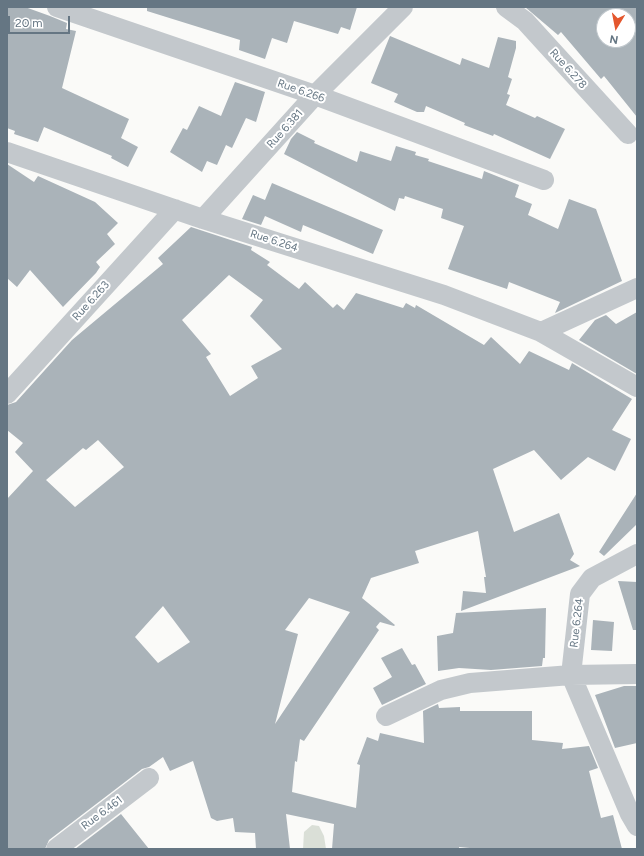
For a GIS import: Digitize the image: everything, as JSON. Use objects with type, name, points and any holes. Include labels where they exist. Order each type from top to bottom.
[{"type":"street","name":"Rue 6.266","points":[[57,7],[315,95],[544,180]]},
{"type":"street","name":"Rue 6.381","points":[[203,219],[315,95],[403,7]]},
{"type":"street","name":"Rue 6.278","points":[[506,7],[525,21],[628,134]]},
{"type":"street","name":"Rue 6.264","points":[[7,152],[203,219],[444,295],[541,332],[637,387]]},
{"type":"street","name":"Rue 6.263","points":[[7,394],[174,209]]},
{"type":"street","points":[[541,332],[637,288]]},
{"type":"street","name":"Rue 6.264","points":[[571,675],[580,594],[592,578],[637,554]]},
{"type":"street","points":[[386,716],[441,690],[470,683],[571,675],[637,674]]},
{"type":"street","points":[[571,675],[630,814],[637,826]]},
{"type":"street","name":"Rue 6.461","points":[[56,849],[150,778]]},
{"type":"shaded area","points":[[312,825],[319,826],[324,836],[326,849],[303,849],[304,832]]},
{"type":"building","points":[[7,7],[25,7],[67,23],[66,29],[76,31],[62,88],[129,119],[121,138],[138,147],[128,167],[111,158],[112,156],[44,127],[38,142],[14,134],[15,131],[7,128]]},
{"type":"building","points":[[147,7],[357,7],[350,30],[341,27],[338,34],[294,21],[287,43],[272,38],[265,59],[239,50],[240,40],[147,11]]},
{"type":"building","points":[[525,7],[637,7],[637,117],[604,76],[601,79],[561,32],[558,35]]},
{"type":"building","points":[[390,36],[460,65],[462,58],[489,68],[498,37],[516,41],[516,48],[508,77],[512,79],[507,94],[510,95],[506,105],[535,118],[537,116],[565,129],[550,159],[494,134],[493,136],[464,125],[465,123],[426,106],[424,112],[417,112],[394,102],[398,94],[371,83]]},
{"type":"building","points":[[235,82],[265,92],[256,122],[246,118],[232,148],[226,145],[217,165],[207,161],[202,172],[170,152],[183,128],[187,130],[199,106],[221,116]]},
{"type":"building","points":[[297,132],[315,141],[314,143],[357,162],[360,151],[391,161],[396,146],[416,152],[415,155],[429,159],[428,161],[482,179],[484,171],[519,185],[515,197],[532,204],[528,215],[558,229],[569,199],[596,209],[622,281],[555,313],[560,302],[509,282],[507,289],[448,269],[464,226],[441,218],[443,209],[405,196],[404,199],[399,198],[395,211],[284,154],[291,139]]},
{"type":"building","points":[[7,164],[34,182],[38,176],[95,202],[118,223],[107,234],[115,244],[96,262],[100,267],[63,307],[30,270],[17,287],[7,278]]},
{"type":"building","points":[[272,183],[383,230],[373,254],[303,225],[301,232],[265,216],[261,225],[242,219],[253,195],[265,200]]},
{"type":"building","points":[[191,227],[252,247],[251,250],[270,262],[267,265],[299,289],[305,282],[333,308],[337,304],[344,310],[356,293],[403,308],[406,303],[415,308],[416,305],[484,345],[491,337],[520,364],[529,351],[569,370],[572,363],[632,399],[612,430],[631,439],[615,471],[588,457],[561,480],[534,450],[493,469],[514,532],[559,513],[574,554],[570,560],[580,566],[461,611],[463,591],[486,593],[484,577],[486,577],[478,531],[415,551],[419,563],[371,578],[362,598],[395,625],[380,622],[376,627],[379,630],[304,741],[300,739],[297,762],[295,761],[292,792],[356,808],[360,765],[357,764],[367,737],[378,741],[380,733],[424,743],[423,711],[438,704],[439,708],[460,707],[460,711],[532,711],[532,740],[563,743],[562,749],[589,746],[598,768],[589,771],[601,818],[613,815],[622,849],[480,849],[459,847],[459,849],[332,849],[334,824],[286,814],[290,849],[256,849],[255,833],[235,832],[233,818],[217,821],[211,818],[193,761],[170,771],[163,757],[149,767],[142,769],[49,840],[45,849],[7,849],[7,499],[33,471],[15,452],[23,443],[7,430],[7,405],[16,402],[72,340],[163,264],[158,258]],"holes":[[[229,275],[263,300],[250,316],[282,349],[251,366],[258,378],[230,396],[206,357],[211,354],[182,320]],[[98,440],[124,467],[75,507],[46,480],[83,448],[86,450]],[[309,598],[350,612],[275,724],[298,634],[285,630]],[[163,606],[190,642],[158,663],[135,637]]]},
{"type":"building","points":[[637,312],[637,374],[579,340],[595,320],[606,315],[616,324]]},
{"type":"building","points":[[637,493],[637,524],[604,556],[599,552]]},
{"type":"building","points":[[618,581],[637,582],[637,630],[633,630]]},
{"type":"building","points":[[546,608],[545,658],[543,658],[542,666],[491,670],[459,668],[438,671],[437,636],[453,633],[456,613]]},
{"type":"building","points":[[593,620],[614,622],[612,651],[591,650]]},
{"type":"building","points":[[402,648],[412,665],[415,664],[426,684],[382,705],[373,688],[392,677],[381,658]]},
{"type":"building","points":[[624,686],[637,686],[637,743],[615,748],[595,695]]},
{"type":"building","points":[[121,814],[149,849],[75,849]]}]
